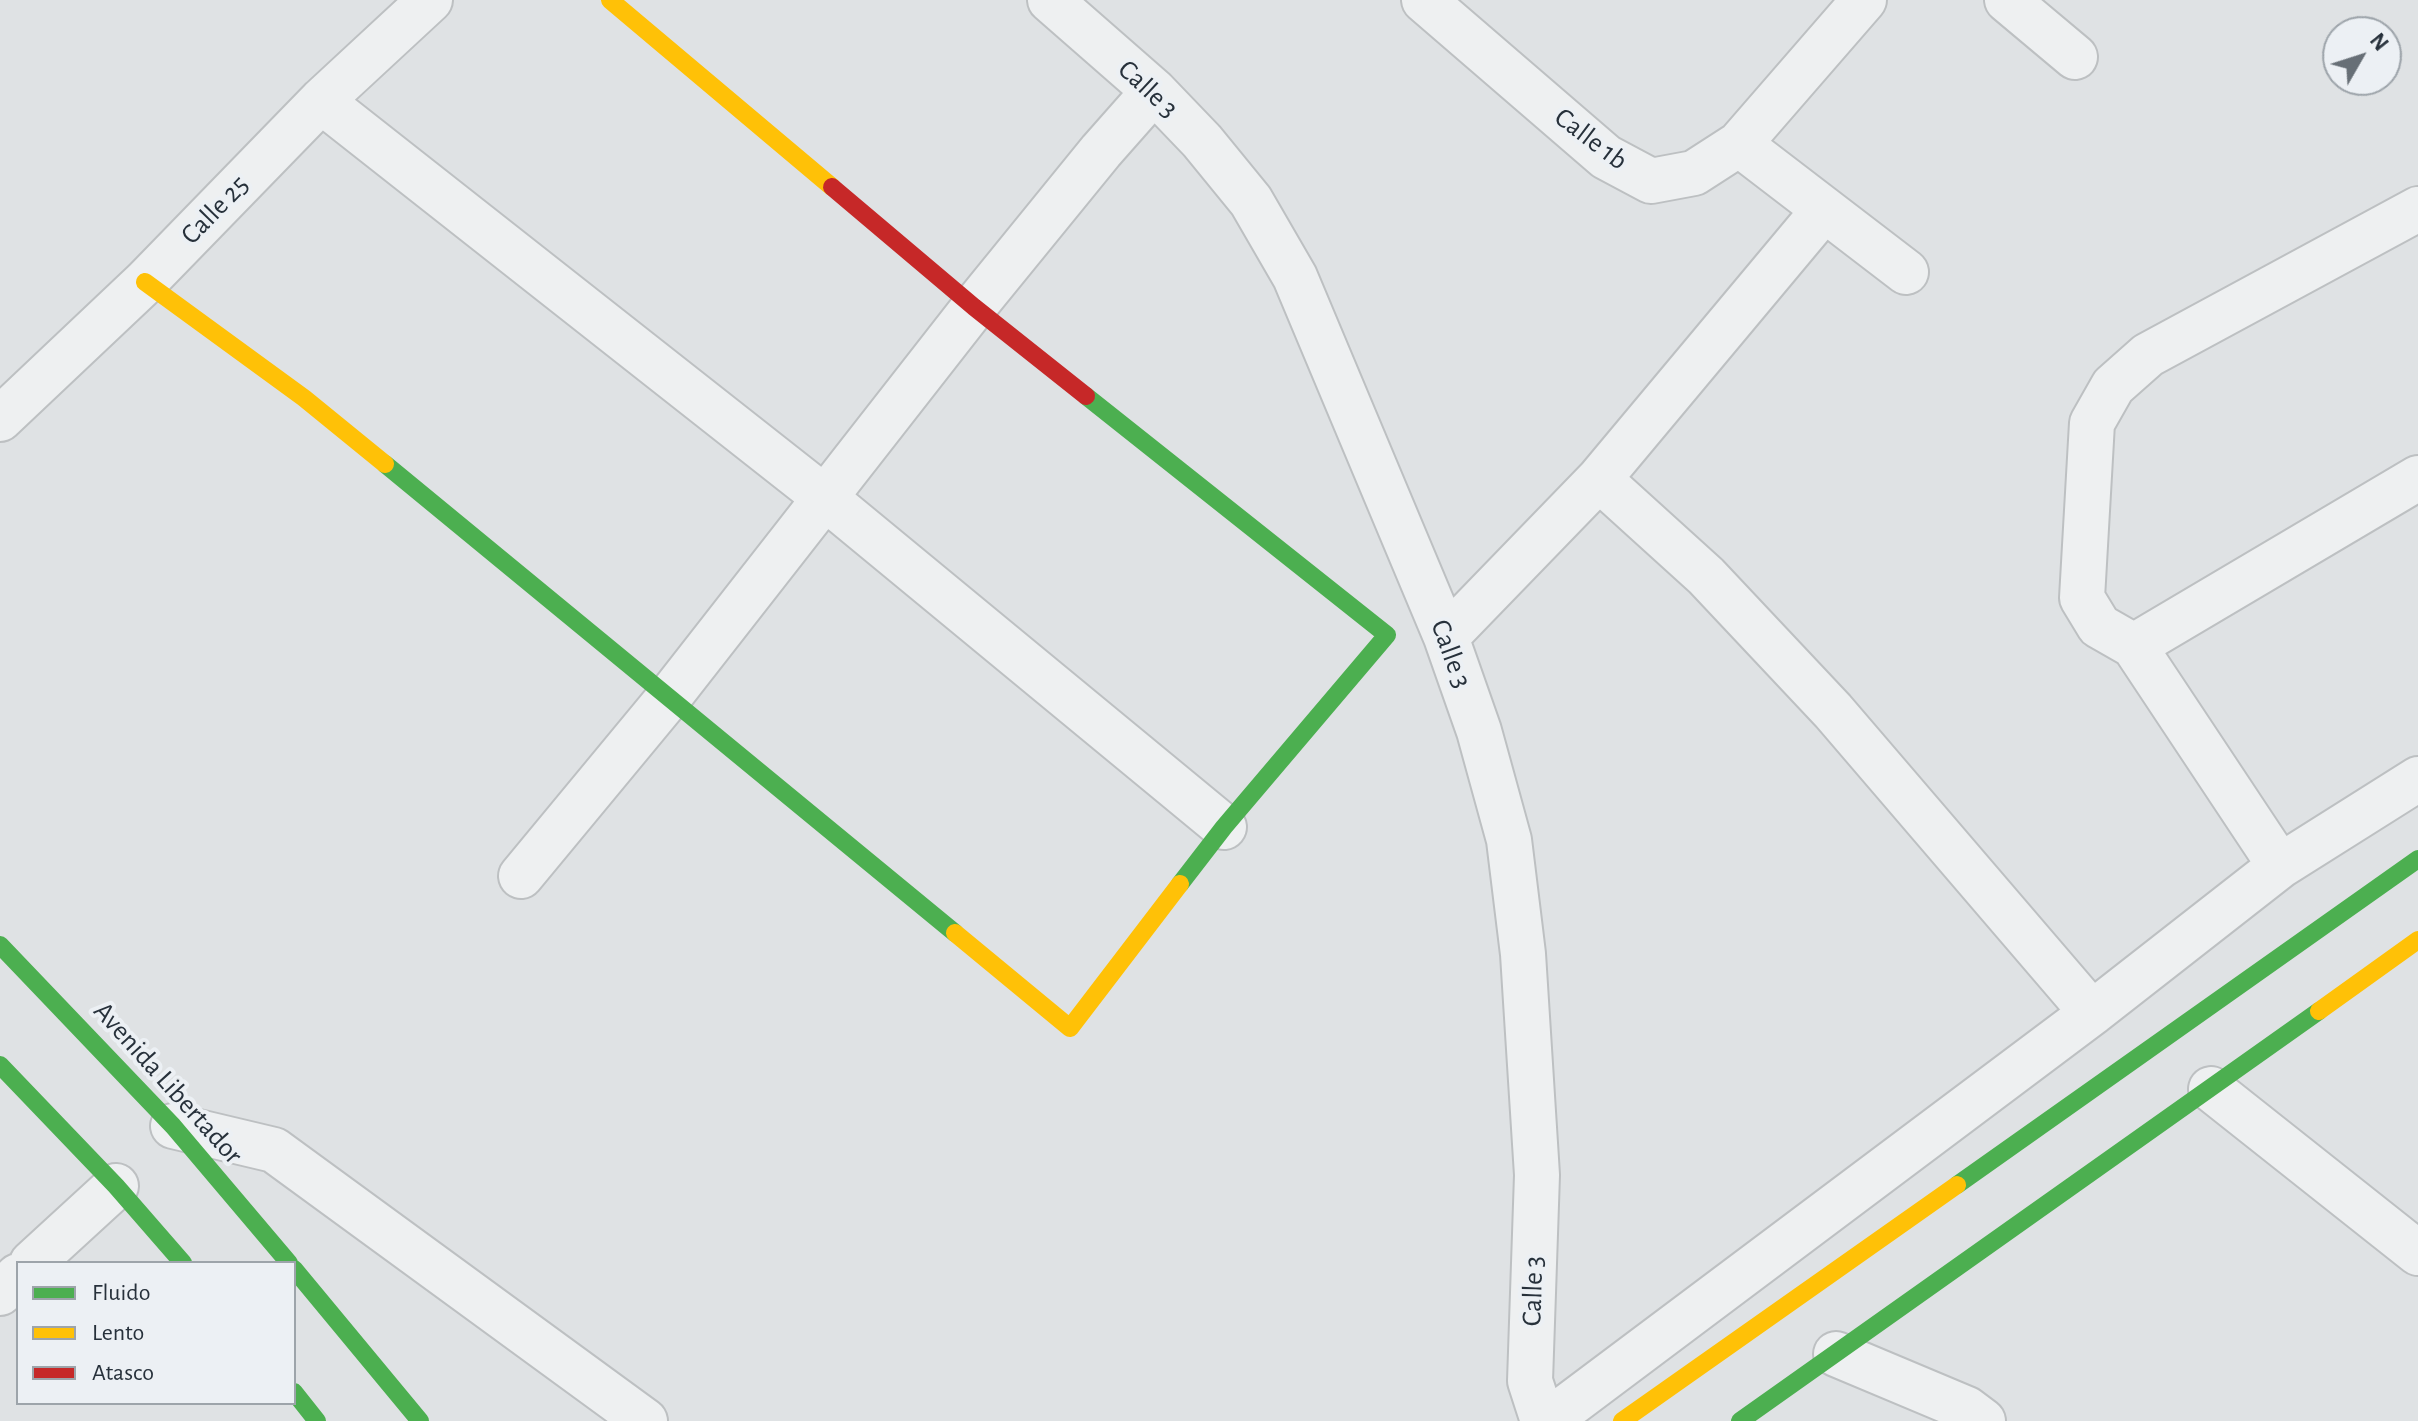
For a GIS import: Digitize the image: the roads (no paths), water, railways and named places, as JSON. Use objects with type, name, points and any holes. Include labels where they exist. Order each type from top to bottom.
[{"type":"main road","points":[[145,282],[304,398],[1070,1028],[1224,827],[1387,635],[974,307],[610,0]]},
{"type":"main road","points":[[1622,1421],[2418,859]]},
{"type":"main road","points":[[1740,1421],[2418,940]]},
{"type":"main road","name":"Avenida Libertador","points":[[0,945],[173,1126],[287,1261]]},
{"type":"main road","points":[[0,1065],[116,1186],[181,1261]]},
{"type":"main road","points":[[296,1271],[420,1421]]},
{"type":"main road","points":[[296,1395],[317,1421]]},
{"type":"street","name":"Calle 25","points":[[0,419],[145,282],[321,101],[430,0]]},
{"type":"street","name":"Calle 3","points":[[1050,0],[1154,91],[1202,141],[1251,201],[1295,277],[1446,637],[1479,731],[1509,840],[1523,954],[1537,1175],[1530,1381],[1546,1421]]},
{"type":"street","name":"Calle 1b","points":[[1437,4],[1606,157],[1651,181],[1694,173],[1739,144],[1864,0]]},
{"type":"street","points":[[2007,0],[2075,57]]},
{"type":"street","points":[[521,876],[670,696],[974,307],[1154,91]]},
{"type":"street","points":[[321,101],[824,497],[1224,827]]},
{"type":"street","points":[[1739,144],[1906,272]]},
{"type":"street","points":[[2280,866],[2134,646],[2099,626],[2082,598],[2092,423],[2113,386],[2148,355],[2418,209]]},
{"type":"street","points":[[1446,637],[1599,479],[1823,211]]},
{"type":"street","points":[[2134,646],[2418,478]]},
{"type":"street","points":[[1599,479],[1706,576],[1833,711],[2092,1013]]},
{"type":"street","points":[[1546,1421],[2092,1013],[2280,866],[2418,779]]},
{"type":"street","points":[[2211,1089],[2418,1253]]},
{"type":"street","points":[[173,1126],[274,1150],[645,1421]]},
{"type":"street","points":[[34,1261],[116,1186]]},
{"type":"street","points":[[0,1293],[16,1278]]},
{"type":"street","points":[[1836,1354],[1967,1409],[1983,1421]]}]
